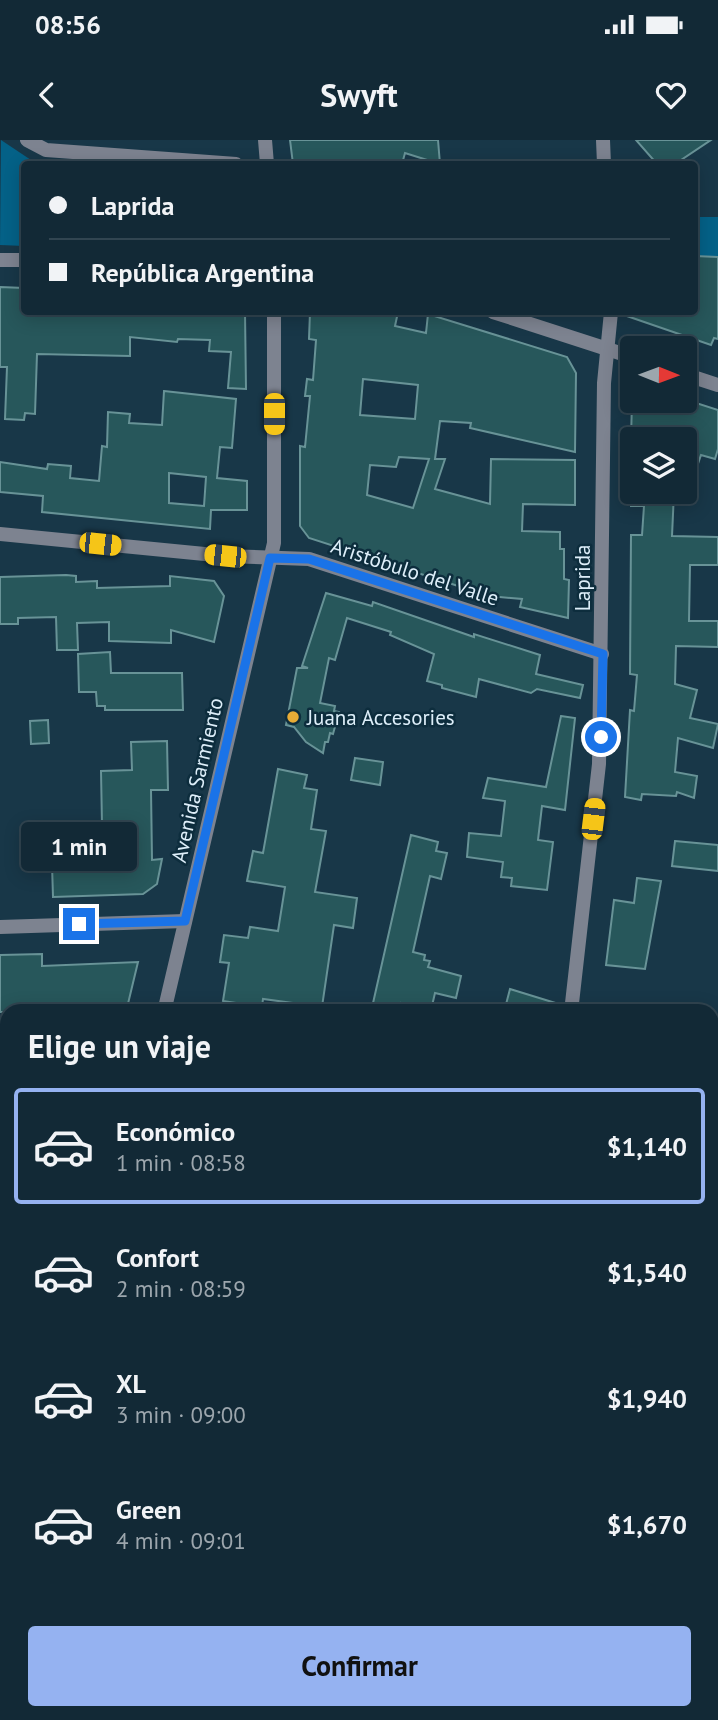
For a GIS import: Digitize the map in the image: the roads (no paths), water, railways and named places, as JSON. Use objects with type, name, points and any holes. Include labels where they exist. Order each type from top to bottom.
[{"type":"street","points":[[265,140],[267,161]]},
{"type":"street","points":[[603,140],[604,161]]},
{"type":"street","points":[[30,141],[46,150],[195,161]]},
{"type":"street","points":[[0,260],[21,260]]},
{"type":"street","name":"Avenida Sarmiento","points":[[166,1004],[274,543],[274,315]]},
{"type":"street","points":[[502,315],[620,353]]},
{"type":"street","name":"Laprida","points":[[572,1004],[599,764],[603,654],[604,383],[611,315]]},
{"type":"street","points":[[697,378],[718,385]]},
{"type":"street","name":"Aristóbulo del Valle","points":[[0,534],[270,558],[309,559],[603,654]]},
{"type":"street","points":[[0,927],[185,921]]},
{"type":"place","name":"Juana Accesories","points":[[293,717]]}]
